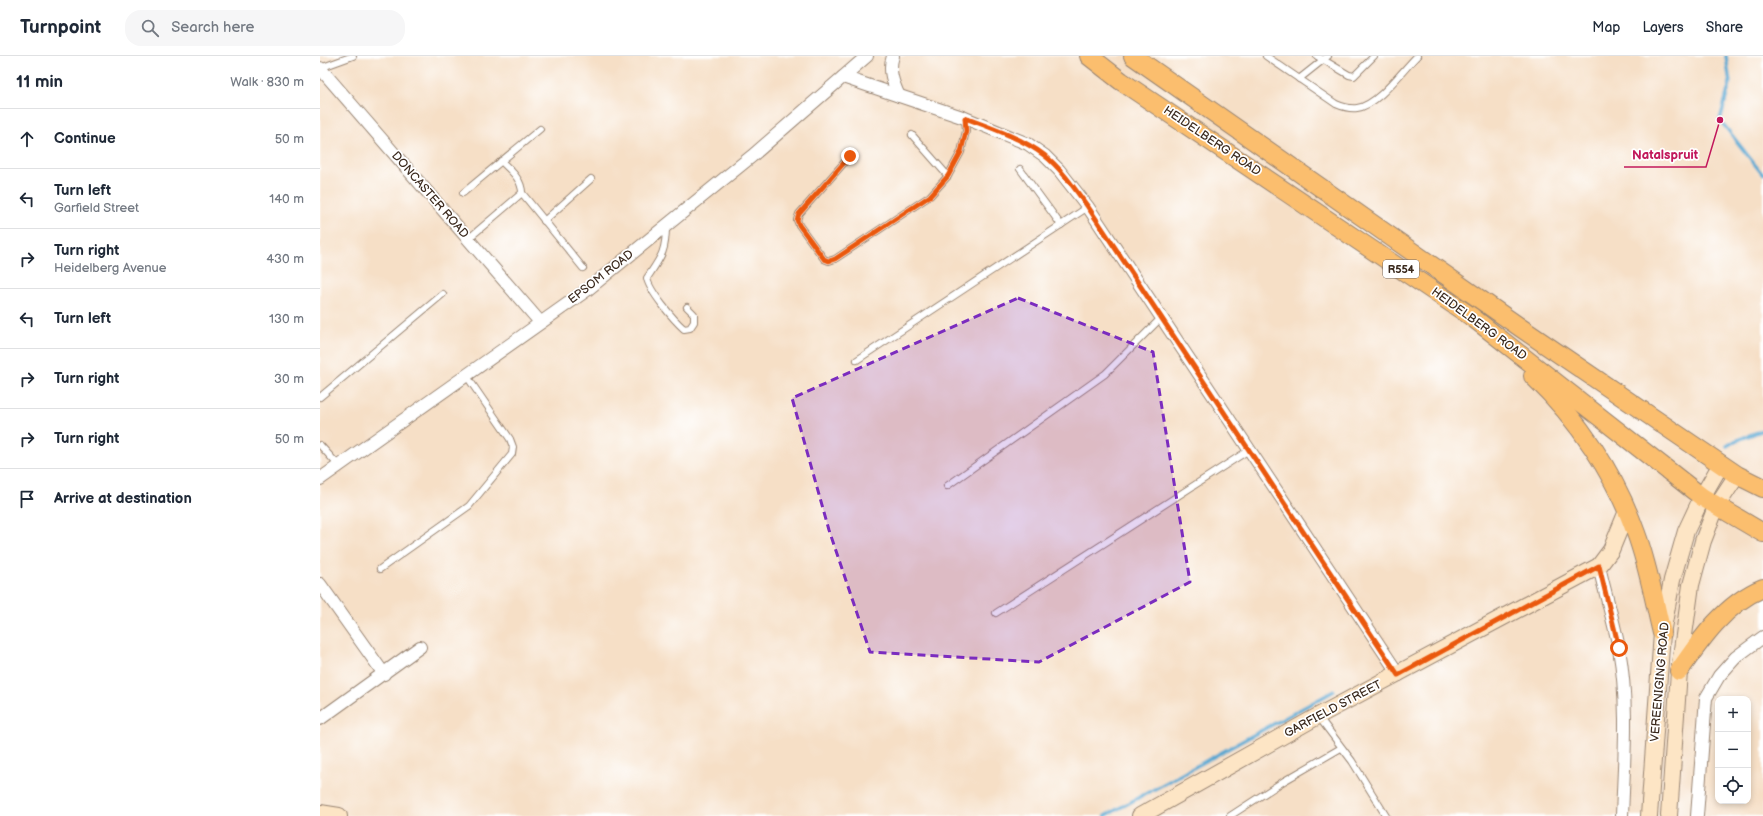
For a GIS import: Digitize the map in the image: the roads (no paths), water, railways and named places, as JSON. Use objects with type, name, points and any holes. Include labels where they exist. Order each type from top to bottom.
[{"type":"main road","name":"HEIDELBERG ROAD","points":[[1089,56],[1128,85],[1472,317],[1709,502],[1763,533]]},
{"type":"main road","name":"HEIDELBERG ROAD","points":[[1133,56],[1515,324],[1737,475],[1763,488]]},
{"type":"main road","points":[[1472,317],[1546,388],[1578,427],[1606,467],[1636,533],[1649,577],[1662,633]]},
{"type":"main road","name":"VEREENIGING ROAD","points":[[1669,816],[1679,671],[1691,585],[1703,542],[1709,502],[1721,464]]},
{"type":"main road","name":"VEREENIGING ROAD","points":[[1649,816],[1662,633],[1672,580],[1686,532],[1709,502],[1737,475]]},
{"type":"main road","name":"GARFIELD STREET","points":[[1140,816],[1318,716],[1398,675],[1599,566],[1611,550],[1627,511]]},
{"type":"main road","points":[[1679,671],[1720,618],[1752,592],[1763,588]]},
{"type":"main road","points":[[320,813],[339,816]]},
{"type":"street","name":"EPSOM ROAD","points":[[320,480],[587,290],[752,156],[867,56]]},
{"type":"street","points":[[893,56],[890,64],[891,74],[899,96]]},
{"type":"street","name":"DONCASTER ROAD","points":[[320,68],[540,322]]},
{"type":"street","points":[[843,77],[965,118],[1028,144],[1045,156],[1075,189],[1088,207],[1398,675]]},
{"type":"street","points":[[1599,566],[1619,648],[1623,682],[1625,721],[1622,816]]},
{"type":"street","points":[[320,584],[384,674]]},
{"type":"street","points":[[1697,816],[1706,698],[1719,676],[1736,657],[1763,637]]},
{"type":"street","points":[[320,719],[420,647]]},
{"type":"lane","points":[[320,68],[353,56]]},
{"type":"lane","points":[[1266,56],[1336,104],[1347,108],[1356,108],[1366,105],[1378,97],[1417,56]]},
{"type":"lane","points":[[1317,56],[1349,76],[1354,76],[1374,56]]},
{"type":"lane","points":[[1299,79],[1328,56]]},
{"type":"lane","points":[[850,156],[799,214],[797,220],[799,225],[824,259],[829,261],[835,259],[930,196],[948,176],[961,152],[966,131],[965,118]]},
{"type":"lane","points":[[463,193],[540,128]]},
{"type":"lane","points":[[912,135],[948,176]]},
{"type":"lane","points":[[501,161],[520,181],[522,193],[583,268]]},
{"type":"lane","points":[[1020,169],[1061,225]]},
{"type":"lane","points":[[544,221],[592,179]]},
{"type":"lane","points":[[468,239],[522,193]]},
{"type":"lane","points":[[857,360],[1088,207]]},
{"type":"lane","points":[[666,226],[666,244],[663,254],[646,278],[648,286],[674,320],[684,329],[690,328],[694,322],[694,314],[687,308]]},
{"type":"lane","points":[[320,397],[443,294]]},
{"type":"lane","points":[[947,486],[1105,374],[1161,318]]},
{"type":"lane","points":[[380,569],[469,506],[512,454],[513,447],[510,439],[466,375]]},
{"type":"lane","points":[[320,445],[339,466]]},
{"type":"lane","points":[[996,613],[1249,450]]},
{"type":"lane","points":[[1318,716],[1352,761],[1386,816]]},
{"type":"lane","points":[[1230,816],[1284,781],[1341,748]]},
{"type":"waterway","points":[[1726,56],[1730,83],[1720,120],[1763,175]]},
{"type":"waterway","points":[[1727,446],[1735,441],[1763,430]]},
{"type":"waterway","points":[[1105,816],[1334,691]]},
{"type":"place","name":"Natalspruit","points":[[1720,120]]}]
